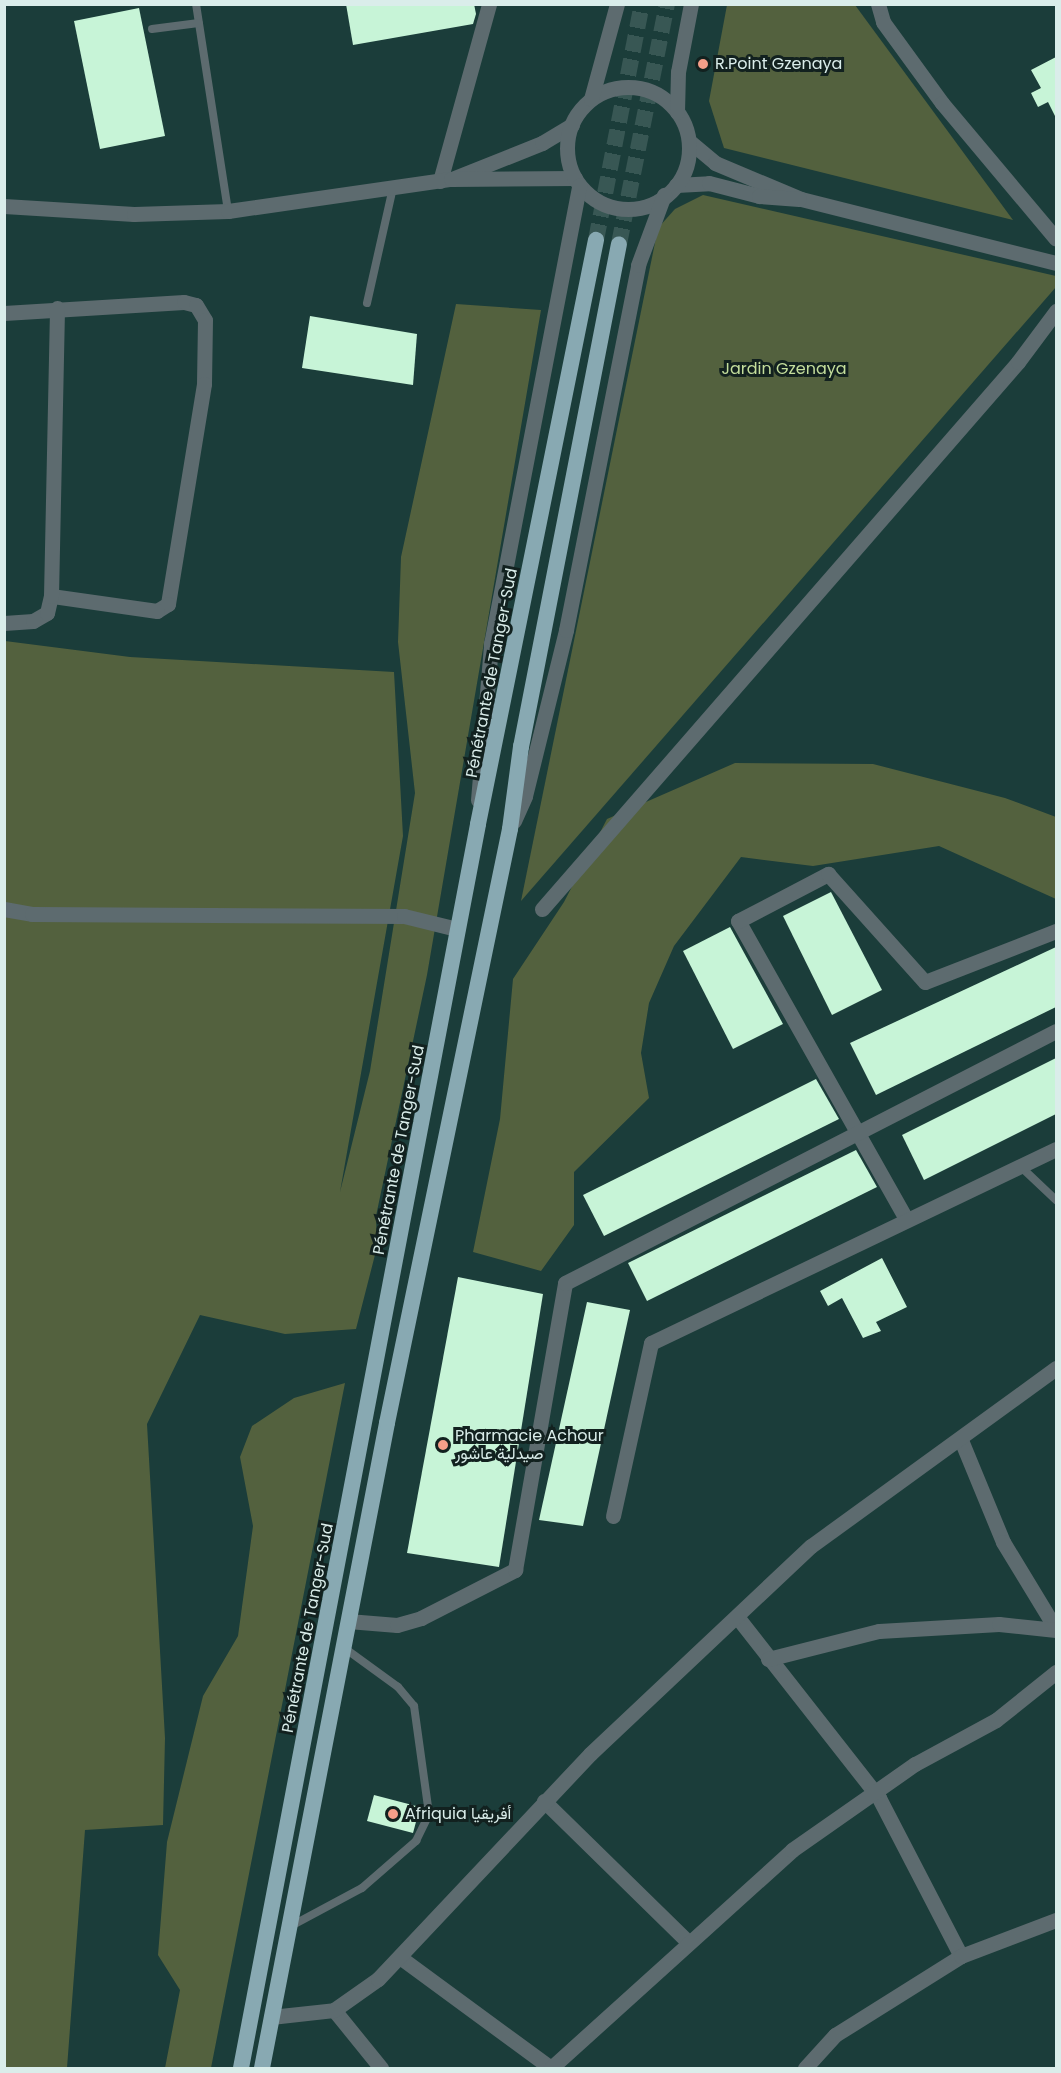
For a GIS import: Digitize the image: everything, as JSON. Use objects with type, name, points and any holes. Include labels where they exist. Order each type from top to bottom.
[{"type":"highway","name":"Pénétrante de Tanger-Sud","points":[[241,2068],[478,824],[596,240]]},
{"type":"highway","points":[[262,2068],[398,1367],[510,829],[521,747],[619,244]]},
{"type":"street","points":[[445,180],[489,4]]},
{"type":"street","points":[[445,180],[542,143],[572,124],[591,99],[617,4]]},
{"type":"street","points":[[677,112],[678,72],[692,4]]},
{"type":"street","points":[[878,4],[883,22],[942,103],[1056,238]]},
{"type":"street","points":[[510,829],[525,796],[566,630],[638,265],[670,190],[689,157],[689,141],[677,112],[664,98],[627,86],[591,99]]},
{"type":"street","points":[[572,124],[567,153],[577,181],[596,200],[623,209],[670,190],[709,183],[759,196],[801,199]]},
{"type":"street","points":[[689,141],[715,163],[801,199],[1056,263]]},
{"type":"street","points":[[4,206],[134,214],[228,211],[445,180],[577,181]]},
{"type":"street","points":[[478,824],[491,644],[577,181]]},
{"type":"street","points":[[4,313],[57,308],[196,305],[205,320],[205,352],[168,604],[157,611],[51,596]]},
{"type":"street","points":[[4,623],[33,621],[47,613],[51,596],[57,308]]},
{"type":"street","points":[[542,909],[1018,362],[1056,311]]},
{"type":"street","points":[[905,1217],[738,921],[828,874],[925,982],[1056,931]]},
{"type":"street","points":[[4,909],[32,914],[404,916],[458,928]]},
{"type":"street","points":[[348,1622],[397,1625],[421,1618],[515,1570],[565,1283],[857,1131],[1056,1031]]},
{"type":"street","points":[[613,1516],[651,1343],[905,1217],[1056,1149]]},
{"type":"street","points":[[271,2017],[334,2010],[401,1958],[544,1801],[854,1512],[961,1440],[1056,1368]]},
{"type":"street","points":[[961,1440],[1003,1542],[1056,1630]]},
{"type":"street","points":[[738,1618],[873,1790],[961,1956]]},
{"type":"street","points":[[768,1659],[879,1631],[999,1624],[1056,1630]]},
{"type":"street","points":[[401,1958],[551,2068],[687,1941],[792,1850],[873,1790],[996,1720],[1056,1672]]},
{"type":"street","points":[[544,1801],[687,1941]]},
{"type":"street","points":[[805,2068],[835,2035],[961,1956],[1056,1920]]},
{"type":"street","points":[[334,2010],[381,2068]]},
{"type":"lane","points":[[196,4],[228,211]]},
{"type":"lane","points":[[152,29],[199,24]]},
{"type":"lane","points":[[367,303],[393,188]]},
{"type":"lane","points":[[1019,1165],[1056,1200]]},
{"type":"lane","points":[[288,1928],[362,1888],[416,1840],[429,1814],[414,1706],[398,1687],[343,1647]]},
{"type":"green space","points":[[727,5],[855,5],[1013,220],[724,148],[709,101]]},
{"type":"green space","name":"Jardin Gzenaya","points":[[703,195],[1056,276],[1056,287],[521,901],[658,228],[675,209]]},
{"type":"green space","points":[[456,304],[541,310],[427,975],[376,1216],[377,1247],[356,1329],[285,1334],[200,1315],[147,1424],[165,1738],[163,1825],[85,1830],[67,2068],[5,2068],[5,641],[130,657],[394,672],[403,836],[340,1192],[370,1071],[415,793],[398,642],[401,557]]},
{"type":"green space","points":[[735,763],[873,764],[1005,798],[1056,817],[1056,899],[939,846],[813,866],[741,857],[674,946],[649,1003],[641,1053],[649,1098],[574,1172],[574,1225],[541,1271],[473,1252],[500,1119],[513,979],[564,902],[607,819]]},
{"type":"green space","points":[[345,1383],[211,2068],[165,2068],[180,1990],[158,1955],[167,1842],[203,1696],[238,1636],[253,1526],[240,1457],[252,1426],[294,1398]]},
{"type":"building","points":[[346,4],[474,4],[476,14],[473,24],[353,45]]},
{"type":"building","points":[[139,8],[165,136],[100,149],[74,21]]},
{"type":"building","points":[[1056,57],[1056,118],[1048,102],[1038,107],[1031,93],[1041,88],[1031,70]]},
{"type":"building","points":[[310,316],[417,334],[413,385],[302,368]]},
{"type":"building","points":[[831,892],[882,990],[832,1015],[783,916]]},
{"type":"building","points":[[730,927],[783,1024],[733,1049],[683,951]]},
{"type":"building","points":[[1056,947],[1056,1007],[876,1095],[850,1043]]},
{"type":"building","points":[[1056,1058],[1056,1114],[924,1180],[902,1135]]},
{"type":"building","points":[[816,1079],[839,1119],[604,1236],[583,1195]]},
{"type":"building","points":[[856,1150],[877,1187],[647,1301],[628,1263]]},
{"type":"building","points":[[882,1258],[907,1307],[876,1322],[881,1331],[863,1338],[842,1298],[828,1306],[820,1291]]},
{"type":"building","points":[[458,1277],[543,1294],[499,1567],[407,1553]]},
{"type":"building","points":[[587,1302],[630,1310],[583,1526],[539,1520]]},
{"type":"building","name":"Afriquia أفريقيا","points":[[374,1795],[420,1807],[413,1833],[367,1821]]},
{"type":"tunnel","points":[[596,240],[642,4]]},
{"type":"tunnel","points":[[619,244],[667,4]]},
{"type":"place","name":"R.Point Gzenaya","points":[[703,64]]},
{"type":"place","name":"Pharmacie Achour صيدلية عاشور","points":[[443,1445]]},
{"type":"place","name":"Afriquia أفريقيا","points":[[393,1814]]}]
